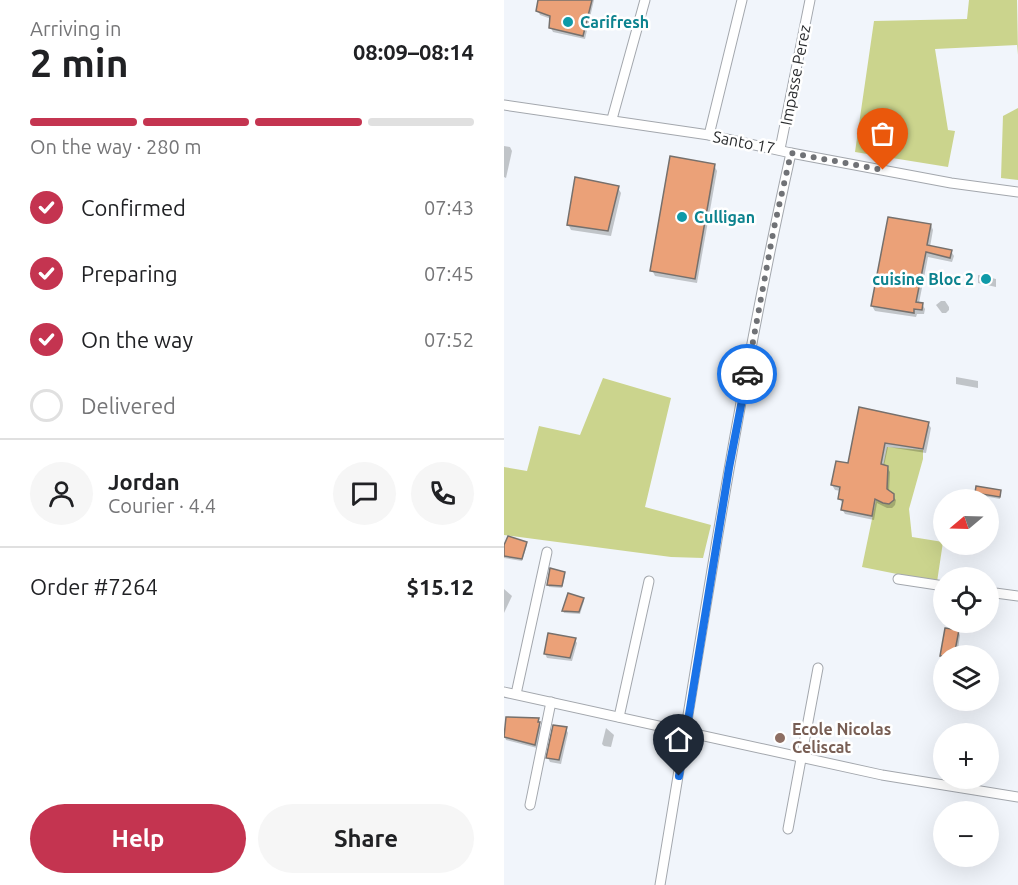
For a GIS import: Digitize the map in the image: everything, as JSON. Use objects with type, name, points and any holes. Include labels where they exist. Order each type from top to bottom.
[{"type":"street","points":[[612,119],[645,0]]},
{"type":"street","points":[[709,135],[742,0]]},
{"type":"street","name":"Impasse Perez","points":[[780,149],[810,0]]},
{"type":"street","name":"Santo 17","points":[[504,105],[709,135],[951,183],[1018,192]]},
{"type":"street","points":[[660,885],[729,468],[774,228],[791,153]]},
{"type":"street","points":[[516,694],[547,552]]},
{"type":"street","points":[[898,579],[933,584]]},
{"type":"street","points":[[619,717],[649,581]]},
{"type":"street","points":[[999,593],[1018,596]]},
{"type":"street","points":[[788,830],[818,668]]},
{"type":"street","points":[[504,692],[882,775],[1018,798]]},
{"type":"street","points":[[530,805],[551,702]]},
{"type":"green space","points":[[969,0],[1017,0],[1018,55],[1017,45],[935,49],[948,130],[955,131],[948,167],[855,152],[874,21],[967,19]]},
{"type":"green space","points":[[1018,108],[1018,180],[1001,178],[1003,116]]},
{"type":"green space","points":[[603,378],[671,398],[645,507],[711,525],[703,558],[671,557],[504,535],[504,467],[527,471],[539,426],[580,435]]},
{"type":"green space","points":[[887,447],[923,450],[923,459],[909,509],[912,537],[933,540],[933,555],[941,555],[939,567],[933,567],[933,581],[862,567]]},
{"type":"building","name":"Carifresh","points":[[538,0],[592,0],[583,36],[549,28],[550,16],[536,11]]},
{"type":"building","name":"Culligan","points":[[670,156],[715,164],[695,279],[650,271]]},
{"type":"building","points":[[575,177],[619,186],[608,231],[567,225]]},
{"type":"building","points":[[888,217],[931,224],[927,245],[952,250],[950,258],[926,252],[916,302],[923,303],[922,310],[914,309],[914,313],[871,306]]},
{"type":"building","points":[[859,407],[929,422],[923,449],[885,443],[881,464],[888,466],[887,489],[894,494],[894,500],[889,504],[875,499],[872,516],[841,510],[843,500],[838,499],[840,487],[831,485],[836,461],[848,463]]},
{"type":"building","points":[[976,486],[995,489],[976,489]]},
{"type":"building","points":[[508,536],[527,542],[522,559],[504,556],[504,545]]},
{"type":"building","points":[[550,568],[565,572],[562,586],[547,585]]},
{"type":"building","points":[[568,593],[584,598],[579,612],[562,611]]},
{"type":"building","points":[[548,633],[576,638],[570,658],[544,654]]},
{"type":"building","points":[[944,633],[958,633],[956,645],[942,645]]},
{"type":"building","points":[[506,717],[539,718],[535,745],[504,737]]},
{"type":"building","points":[[553,725],[567,727],[559,760],[546,758]]},
{"type":"way so far","points":[[747,374],[770,261],[774,228],[791,153],[883,170]]},
{"type":"place","name":"Carifresh","points":[[568,22]]},
{"type":"place","name":"Culligan","points":[[682,217]]},
{"type":"place","name":"cuisine Bloc 2","points":[[986,279]]},
{"type":"place","name":"Ecole Nicolas Celiscat","points":[[780,738]]},
{"type":"route","points":[[679,776],[729,468],[747,374]]}]
